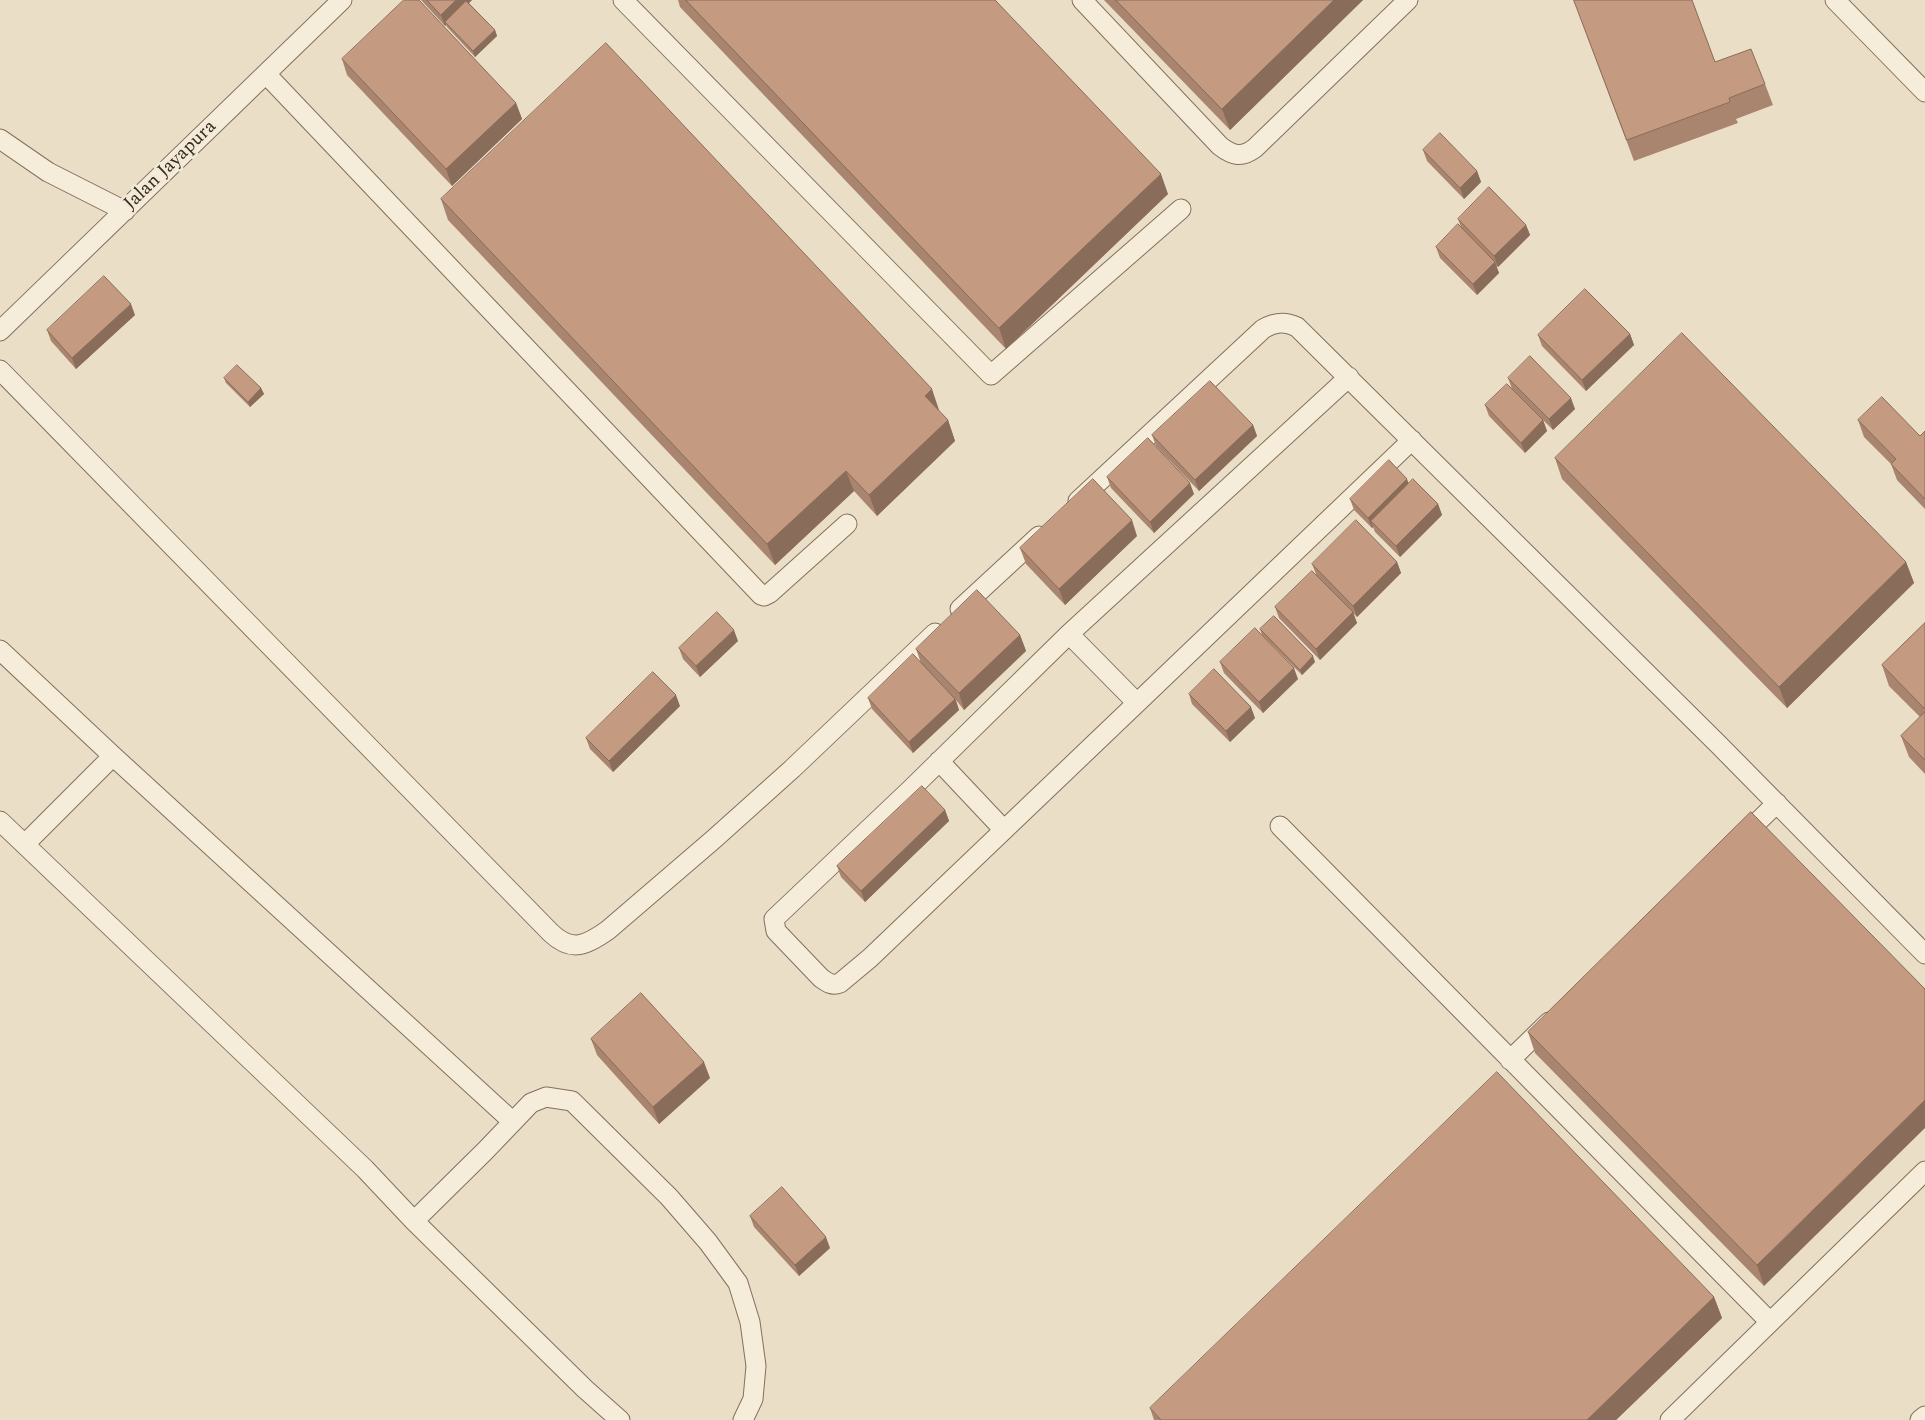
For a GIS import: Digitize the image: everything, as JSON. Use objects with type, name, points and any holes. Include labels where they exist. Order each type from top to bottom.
[{"type":"lane","name":"Jalan Jayapura","points":[[0,331],[342,0]]},
{"type":"lane","points":[[623,0],[992,375],[1181,209]]},
{"type":"lane","points":[[1082,0],[1220,146],[1230,153],[1239,156],[1248,154],[1256,148],[1408,0]]},
{"type":"lane","points":[[1835,0],[1925,92]]},
{"type":"lane","points":[[266,74],[760,595],[764,596],[770,593],[847,524]]},
{"type":"lane","points":[[0,139],[48,172],[125,211]]},
{"type":"lane","points":[[0,370],[551,933],[569,945],[594,940],[714,840],[1263,329],[1272,324],[1289,323],[1297,327],[1349,377],[1925,954]]},
{"type":"lane","points":[[1349,377],[1069,634],[939,761],[912,790],[774,919],[776,931],[821,978],[828,984],[835,985],[840,983],[870,958],[1412,440]]},
{"type":"lane","points":[[1069,634],[1137,703]]},
{"type":"lane","points":[[0,650],[113,756],[512,1121]]},
{"type":"lane","points":[[25,844],[113,756]]},
{"type":"lane","points":[[939,761],[1004,830]]},
{"type":"lane","points":[[1728,850],[1776,803]]},
{"type":"lane","points":[[0,821],[365,1169],[414,1221],[585,1389],[620,1420]]},
{"type":"lane","points":[[1280,826],[1770,1322]]},
{"type":"lane","points":[[1510,1060],[1560,1012]]},
{"type":"lane","points":[[414,1221],[531,1103],[538,1099],[554,1098],[572,1101],[669,1197],[708,1242],[738,1283],[750,1322],[756,1366],[753,1399],[743,1420]]},
{"type":"lane","points":[[1670,1420],[1925,1171]]},
{"type":"lane","points":[[1920,1420],[1925,1416]]},
{"type":"building","points":[[404,0],[419,0],[516,103],[446,169],[342,59]]},
{"type":"building","points":[[427,0],[456,0],[441,15]]},
{"type":"building","points":[[686,0],[995,0],[1161,174],[999,328]]},
{"type":"building","points":[[1116,0],[1334,0],[1222,109]]},
{"type":"building","points":[[1574,0],[1692,0],[1715,62],[1751,49],[1765,84],[1729,98],[1730,102],[1627,140]]},
{"type":"building","points":[[466,1],[495,30],[473,51],[445,22]]},
{"type":"building","points":[[606,43],[932,389],[925,396],[948,420],[869,495],[846,471],[767,544],[441,199]]},
{"type":"building","points":[[1440,133],[1477,171],[1460,188],[1423,150]]},
{"type":"building","points":[[1489,187],[1526,225],[1494,256],[1458,219]]},
{"type":"building","points":[[1458,224],[1495,262],[1473,284],[1436,247]]},
{"type":"building","points":[[104,276],[131,304],[72,358],[47,330]]},
{"type":"building","points":[[1585,289],[1630,334],[1582,380],[1538,335]]},
{"type":"building","points":[[1682,333],[1906,562],[1779,687],[1555,458]]},
{"type":"building","points":[[1530,356],[1571,398],[1549,419],[1508,378]]},
{"type":"building","points":[[237,365],[261,388],[248,402],[224,378]]},
{"type":"building","points":[[1210,381],[1253,425],[1195,480],[1152,435]]},
{"type":"building","points":[[1507,384],[1543,420],[1521,443],[1485,405]]},
{"type":"building","points":[[1882,397],[1920,436],[1925,431],[1925,499],[1891,464],[1896,459],[1858,420]]},
{"type":"building","points":[[1148,438],[1190,483],[1150,522],[1107,477]]},
{"type":"building","points":[[1389,460],[1407,479],[1368,518],[1350,499]]},
{"type":"building","points":[[1093,479],[1132,520],[1059,589],[1020,548]]},
{"type":"building","points":[[1413,479],[1438,504],[1396,546],[1371,521]]},
{"type":"building","points":[[1356,520],[1397,562],[1353,606],[1312,564]]},
{"type":"building","points":[[1312,571],[1353,612],[1316,649],[1275,607]]},
{"type":"building","points":[[977,590],[1020,635],[959,693],[916,649]]},
{"type":"building","points":[[717,612],[734,630],[696,666],[679,648]]},
{"type":"building","points":[[1274,616],[1313,656],[1300,670],[1260,629]]},
{"type":"building","points":[[1925,623],[1925,709],[1882,665]]},
{"type":"building","points":[[1255,628],[1294,668],[1259,702],[1220,662]]},
{"type":"building","points":[[913,654],[955,699],[909,742],[868,698]]},
{"type":"building","points":[[1214,669],[1251,707],[1226,731],[1189,694]]},
{"type":"building","points":[[653,672],[676,695],[609,761],[586,738]]},
{"type":"building","points":[[1925,712],[1925,760],[1901,736]]},
{"type":"building","points":[[922,786],[945,810],[861,891],[837,866]]},
{"type":"building","points":[[1751,812],[1925,989],[1925,1100],[1757,1265],[1528,1032]]},
{"type":"building","points":[[641,993],[704,1062],[653,1107],[591,1039]]},
{"type":"building","points":[[1497,1072],[1714,1297],[1587,1420],[1161,1420],[1150,1408]]},
{"type":"building","points":[[782,1187],[826,1237],[795,1265],[750,1216]]}]
